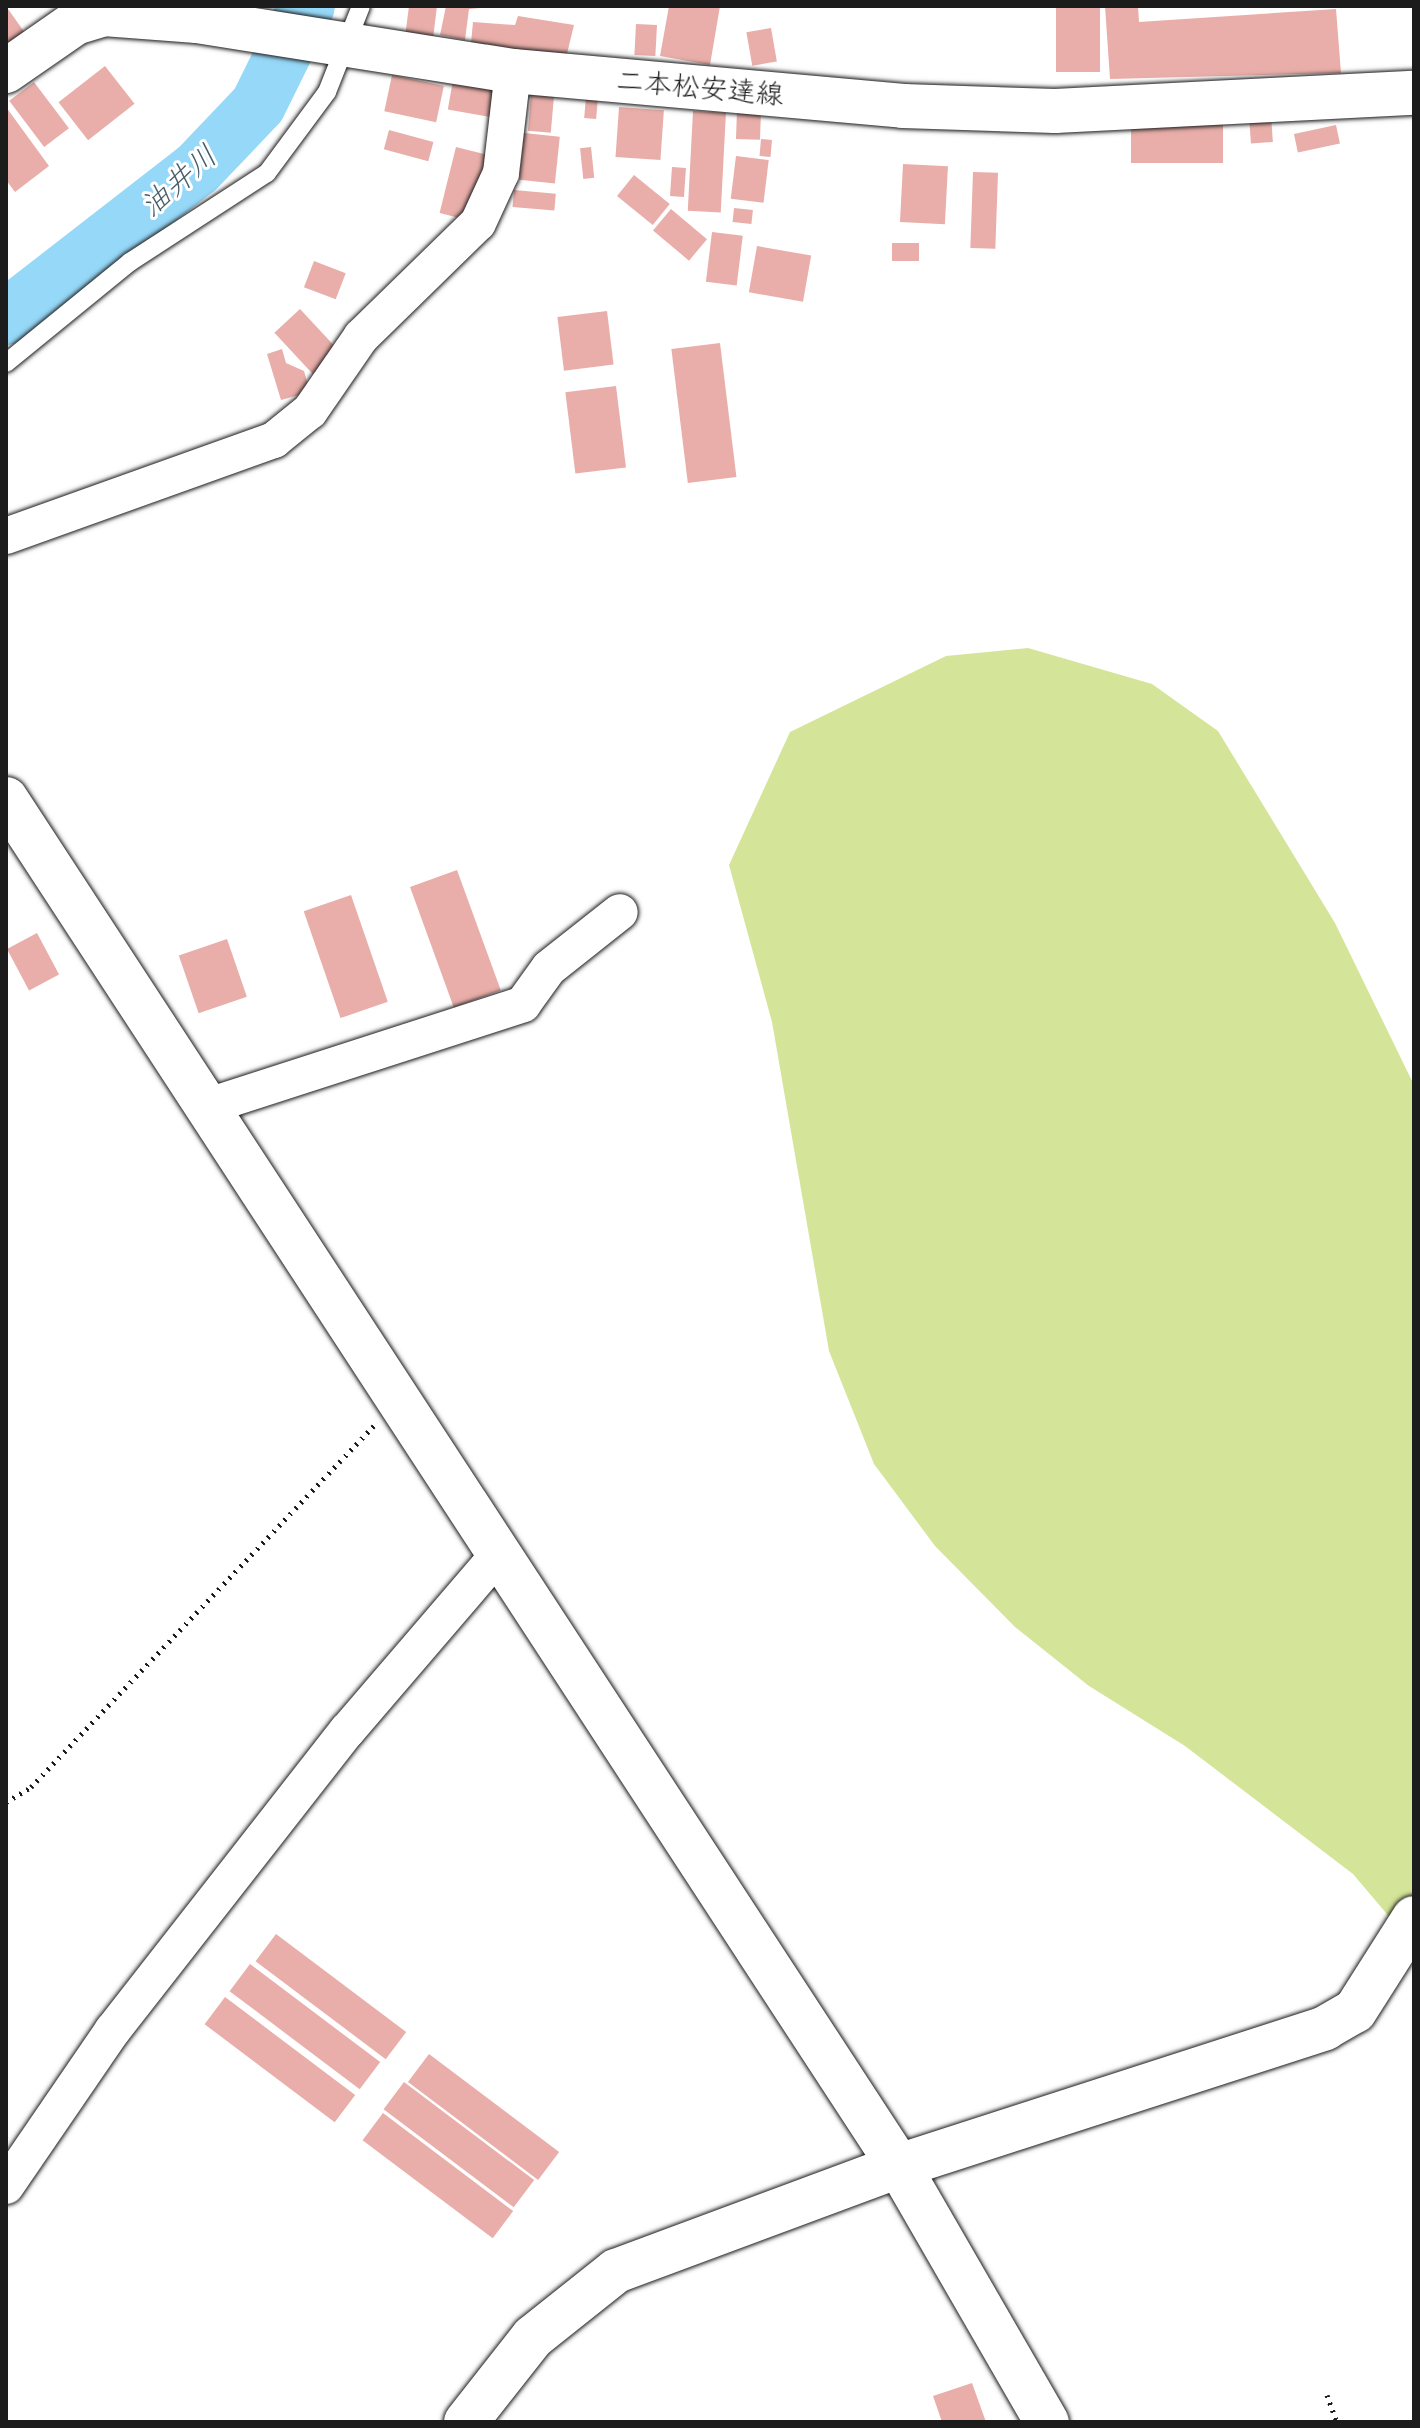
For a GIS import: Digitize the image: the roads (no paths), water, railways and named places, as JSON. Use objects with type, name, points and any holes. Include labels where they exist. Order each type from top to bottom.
[{"type":"street","name":"二本松安達線","points":[[6,71],[75,23],[104,14],[197,21],[293,40],[513,71],[1055,111],[1414,93]]},
{"type":"street","points":[[6,536],[274,440],[310,411],[361,337],[478,223],[501,173],[513,71]]},
{"type":"street","points":[[6,799],[497,1556],[899,2166],[1047,2422]]},
{"type":"street","points":[[205,1107],[523,1004],[549,968],[620,912]]},
{"type":"street","points":[[6,2186],[113,2030],[347,1731],[497,1556]]},
{"type":"street","points":[[466,2422],[533,2337],[616,2271],[899,2166],[1325,2028],[1355,2011],[1414,1918]]},
{"type":"lane","points":[[6,363],[130,262],[267,173],[350,48],[361,6]]},
{"type":"waterway","name":"油井川","points":[[6,317],[197,169],[258,105],[307,6]]}]
